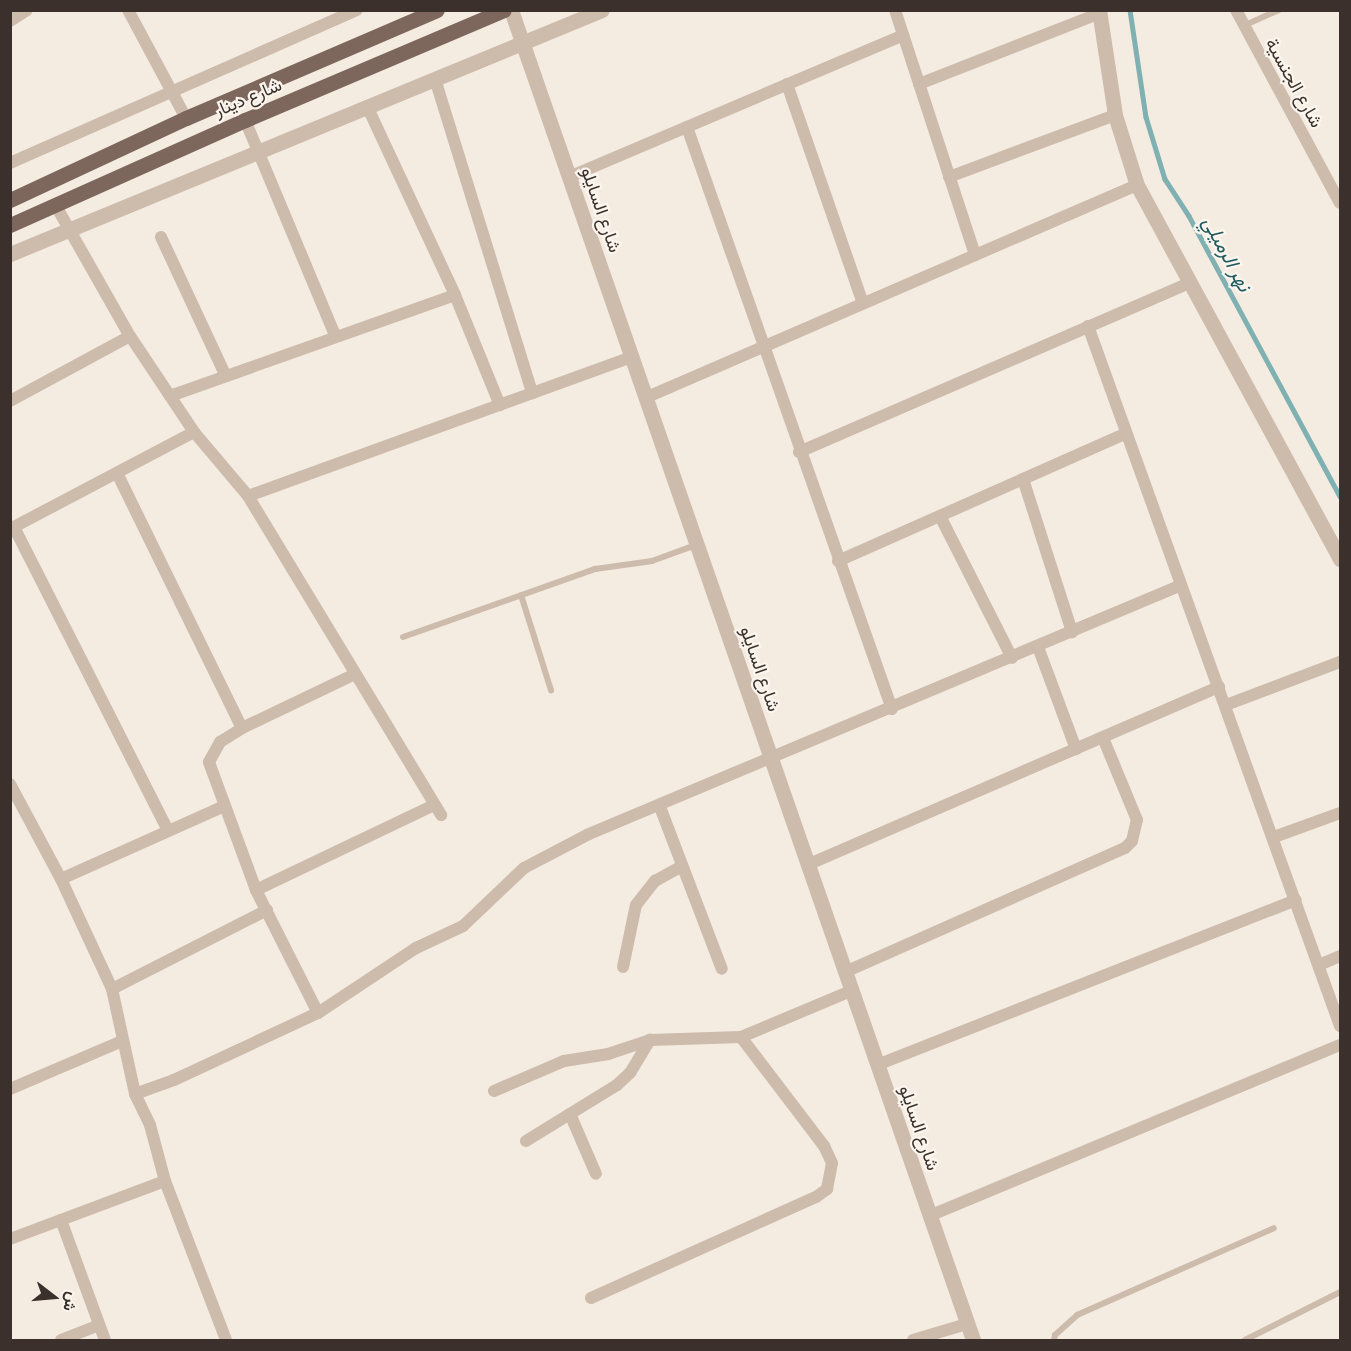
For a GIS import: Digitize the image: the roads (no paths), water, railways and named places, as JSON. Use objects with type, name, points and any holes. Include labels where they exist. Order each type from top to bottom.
[{"type":"main road","name":"شارع دينار","points":[[10,200],[186,118],[437,10]]},
{"type":"main road","name":"شارع دينار","points":[[10,225],[244,120],[504,10]]},
{"type":"street","points":[[10,21],[27,10]]},
{"type":"street","points":[[128,10],[186,118]]},
{"type":"street","points":[[10,163],[357,10]]},
{"type":"street","name":"شارع السايلو","points":[[511,10],[973,1341]]},
{"type":"street","points":[[10,254],[257,150],[602,10]]},
{"type":"street","points":[[895,10],[975,255]]},
{"type":"street","name":"شارع الجنسية","points":[[1236,10],[1242,26],[1337,189],[1341,203]]},
{"type":"street","points":[[919,84],[1100,12],[1115,115],[1137,185],[1188,284],[1341,559]]},
{"type":"street","points":[[569,177],[903,35]]},
{"type":"street","points":[[435,79],[532,393]]},
{"type":"street","points":[[787,84],[863,303]]},
{"type":"street","points":[[367,106],[455,296],[500,405]]},
{"type":"street","points":[[949,177],[1115,115]]},
{"type":"street","points":[[244,120],[335,335]]},
{"type":"street","points":[[687,127],[762,348],[891,710]]},
{"type":"street","points":[[645,398],[1137,185]]},
{"type":"street","points":[[56,206],[130,336],[194,432],[248,496],[437,810],[256,890]]},
{"type":"street","points":[[161,237],[225,374]]},
{"type":"street","points":[[799,452],[1188,284]]},
{"type":"street","points":[[170,396],[335,335],[455,296]]},
{"type":"street","points":[[1088,326],[1179,586],[1226,705],[1341,1026]]},
{"type":"street","points":[[10,401],[130,336]]},
{"type":"street","points":[[248,496],[631,357]]},
{"type":"street","points":[[167,829],[12,528],[194,432]]},
{"type":"street","points":[[838,561],[1125,434]]},
{"type":"street","points":[[117,473],[242,728]]},
{"type":"street","points":[[1023,479],[1072,632]]},
{"type":"street","points":[[940,516],[1012,658]]},
{"type":"street","points":[[135,1094],[318,1013],[416,948],[463,926],[524,868],[589,834],[660,807],[891,710],[1179,586]]},
{"type":"street","points":[[1038,647],[1076,749]]},
{"type":"street","points":[[1226,705],[1341,662]]},
{"type":"street","points":[[318,1013],[256,890],[209,762],[220,742],[242,728],[355,674]]},
{"type":"street","points":[[807,865],[1219,687]]},
{"type":"street","points":[[845,972],[1125,848],[1137,830],[1137,820],[1103,738]]},
{"type":"street","points":[[10,784],[61,879],[112,989],[135,1094],[150,1125],[165,1181],[226,1341]]},
{"type":"street","points":[[61,879],[167,829],[224,806]]},
{"type":"street","points":[[660,807],[722,969]]},
{"type":"street","points":[[1274,837],[1341,813]]},
{"type":"street","points":[[623,967],[636,904],[654,881],[682,867]]},
{"type":"street","points":[[877,1065],[1296,900]]},
{"type":"street","points":[[112,989],[267,910]]},
{"type":"street","points":[[1319,965],[1341,956]]},
{"type":"street","points":[[494,1091],[564,1061],[608,1054],[650,1040],[741,1037],[851,991]]},
{"type":"street","points":[[591,1298],[816,1197],[827,1189],[832,1163],[824,1146],[741,1037]]},
{"type":"street","points":[[526,1142],[617,1085],[630,1073],[650,1040]]},
{"type":"street","points":[[10,1089],[122,1041]]},
{"type":"street","points":[[929,1216],[1341,1045]]},
{"type":"street","points":[[570,1114],[597,1174]]},
{"type":"street","points":[[10,1239],[165,1181]]},
{"type":"street","points":[[61,1220],[105,1341]]},
{"type":"street","points":[[913,1341],[967,1324]]},
{"type":"street","points":[[61,1341],[99,1325]]},
{"type":"lane","points":[[1242,26],[1279,10]]},
{"type":"lane","points":[[403,637],[595,569],[652,561],[696,544]]},
{"type":"lane","points":[[520,595],[551,690]]},
{"type":"lane","points":[[1054,1341],[1055,1335],[1077,1315],[1274,1228]]},
{"type":"lane","points":[[1245,1341],[1341,1292]]},
{"type":"waterway","name":"نهر الرميلي","points":[[1130,10],[1146,117],[1165,179],[1189,216],[1340,496]]}]
